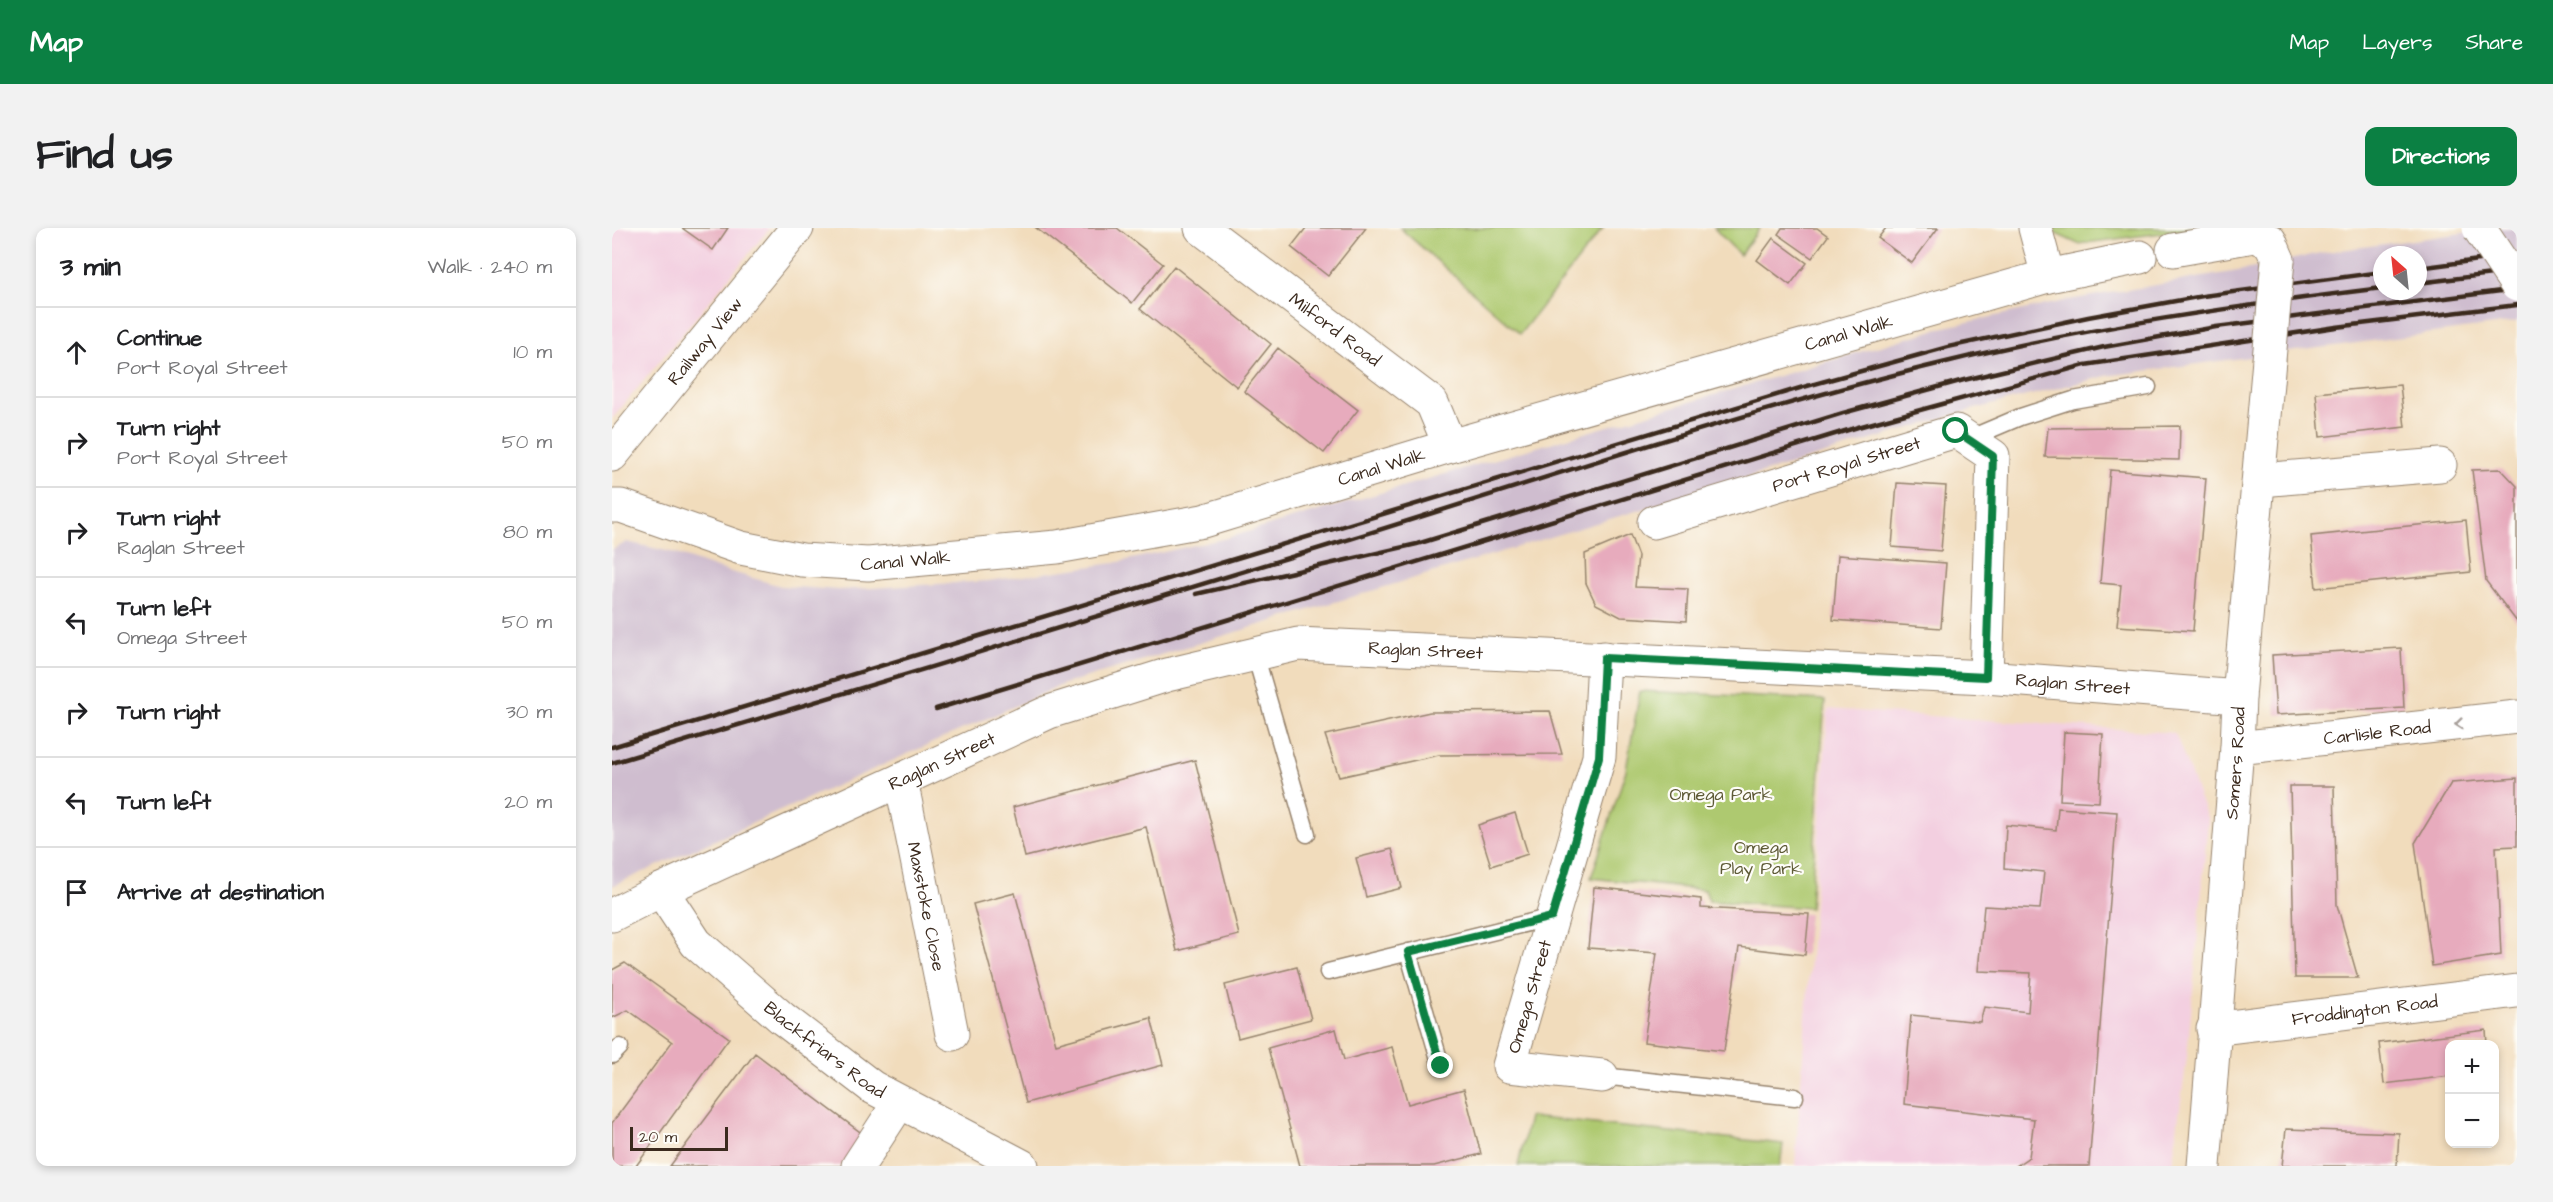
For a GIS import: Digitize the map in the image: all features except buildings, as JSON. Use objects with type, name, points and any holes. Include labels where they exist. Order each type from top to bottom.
[{"type":"street","name":"Railway View","points":[[612,454],[797,228]]},
{"type":"street","points":[[2035,228],[2048,276]]},
{"type":"street","points":[[2479,228],[2517,285]]},
{"type":"street","name":"Milford Road","points":[[1214,232],[1432,403],[1450,446]]},
{"type":"street","name":"Somers Road","points":[[2173,250],[2254,236],[2270,241],[2278,260],[2239,697],[2237,748],[2213,1029],[2204,1166]]},
{"type":"street","name":"Canal Walk","points":[[612,506],[621,506],[741,548],[802,560],[868,564],[1057,547],[1203,520],[1450,446],[2048,276],[2140,256]]},
{"type":"street","name":"Port Royal Street","points":[[1654,522],[1956,431],[1993,456],[1986,677]]},
{"type":"street","points":[[2260,480],[2440,465]]},
{"type":"street","name":"Raglan Street","points":[[612,915],[661,890],[1049,712],[1167,675],[1298,644],[1986,677],[2239,697]]},
{"type":"street","name":"Omega Street","points":[[1602,1076],[1509,1066],[1599,757],[1604,658]]},
{"type":"street","name":"Carlisle Road","points":[[2237,748],[2517,717]]},
{"type":"street","name":"Maxstoke Close","points":[[901,780],[952,1034]]},
{"type":"street","name":"Blackfriars Road","points":[[661,890],[696,943],[782,1018],[872,1087],[1022,1166]]},
{"type":"street","name":"Froddington Road","points":[[2213,1029],[2517,992]]},
{"type":"street","points":[[858,1166],[899,1103]]},
{"type":"lane","points":[[1968,439],[2020,417],[2073,400],[2148,387]]},
{"type":"lane","points":[[1255,654],[1307,834]]},
{"type":"lane","points":[[1328,972],[1552,917]]},
{"type":"lane","points":[[1408,952],[1441,1066]]},
{"type":"lane","points":[[1602,1076],[1795,1097]]},
{"type":"shaded area","points":[[612,228],[770,228],[612,419]]},
{"type":"shaded area","points":[[2499,228],[2517,228],[2517,322],[2106,376],[1967,411],[1064,684],[612,886],[612,550],[627,542],[671,552],[781,586],[839,590],[988,581],[1114,563],[1227,538],[1945,327],[2069,300],[2255,268],[2320,253]]},
{"type":"shaded area","points":[[1828,709],[2175,733],[2208,820],[2187,1057],[2172,1166],[1795,1166]]},
{"type":"green space","points":[[1400,228],[1603,228],[1520,334]]},
{"type":"green space","points":[[1714,228],[1760,228],[1740,255]]},
{"type":"green space","points":[[2052,228],[2200,228],[2078,244],[2054,233]]},
{"type":"green space","name":"Omega Park","points":[[1640,691],[1825,700],[1810,908],[1709,901],[1705,890],[1591,878],[1626,770]]},
{"type":"green space","points":[[1529,1117],[1783,1144],[1780,1166],[1518,1166]]},
{"type":"railway","points":[[2427,267],[2517,255]]},
{"type":"railway","points":[[2427,282],[2517,271]]},
{"type":"railway","points":[[612,747],[1800,388],[1948,347],[2088,317],[2203,296],[2373,273]]},
{"type":"railway","points":[[612,763],[1261,566],[1648,445],[1871,381],[1946,362],[2108,328],[2272,302],[2373,289]]},
{"type":"railway","points":[[1196,594],[1417,544],[1843,413],[1964,380],[2104,347],[2216,327],[2517,289]]},
{"type":"railway","points":[[936,709],[1858,427],[2085,365],[2336,327],[2517,305]]},
{"type":"route","points":[[1441,1066],[1408,952],[1552,917],[1599,757],[1604,658],[1986,677],[1993,456],[1956,431]]},
{"type":"park label","name":"Omega Play Park","points":[[1761,857]]}]
